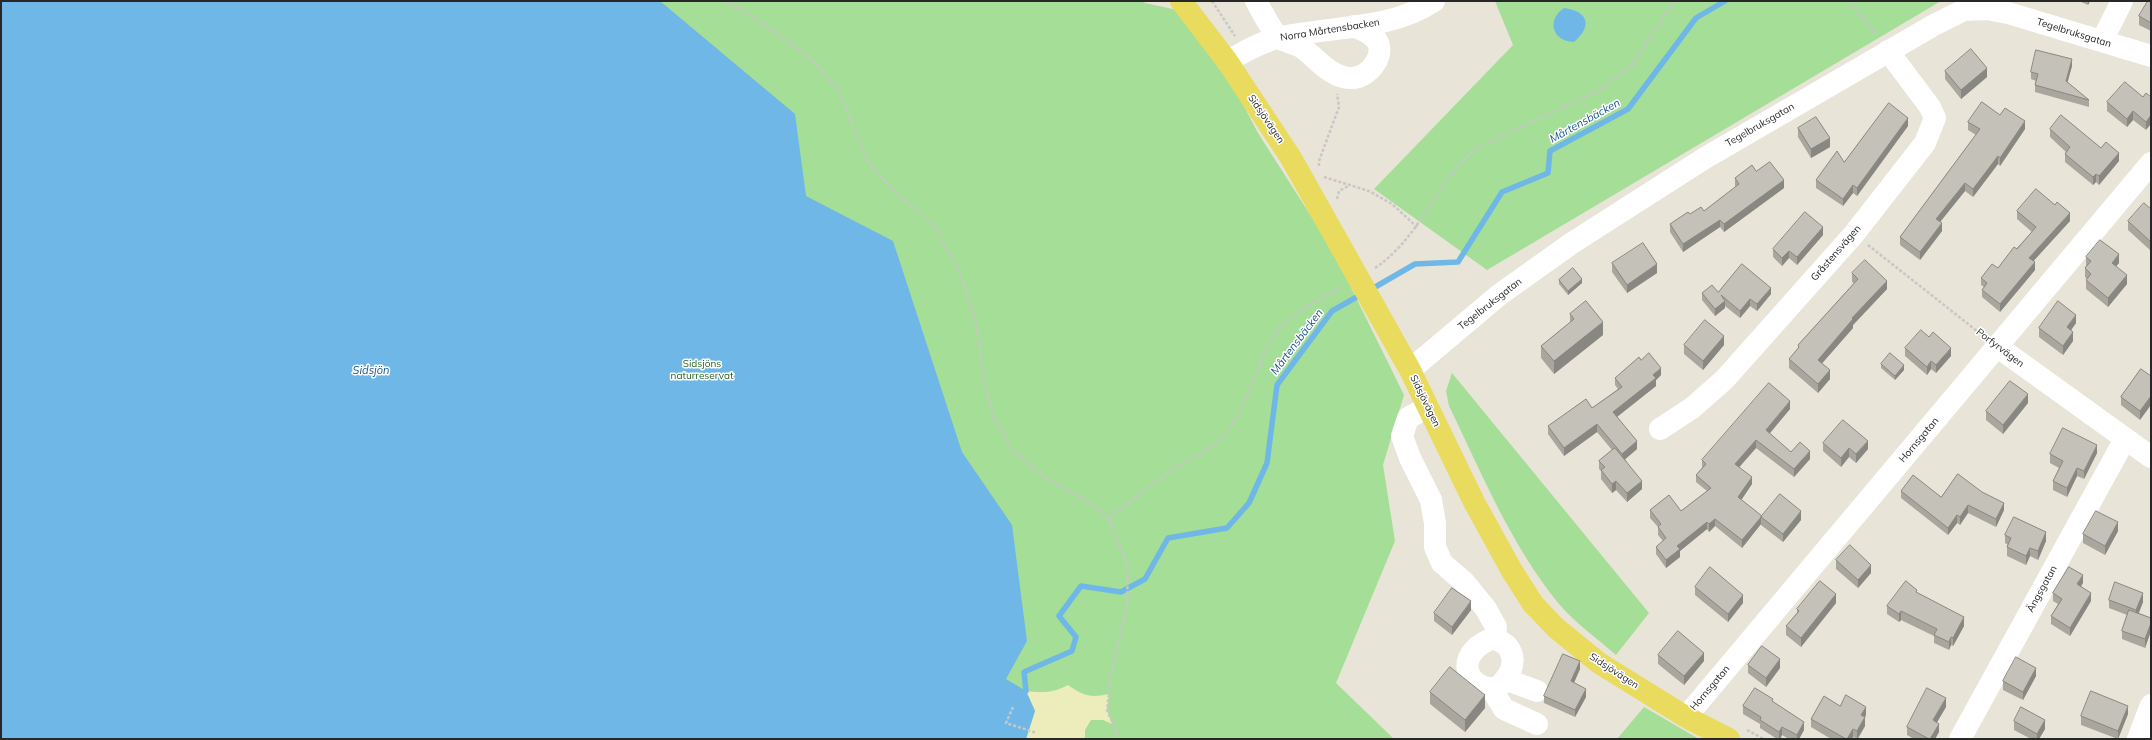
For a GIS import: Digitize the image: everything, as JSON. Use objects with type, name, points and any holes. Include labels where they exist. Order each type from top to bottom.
[{"type":"main road","name":"Sidsjövägen","points":[[1180,1],[1227,60],[1291,158],[1333,230],[1410,370],[1474,502],[1512,571],[1533,604],[1556,628],[1599,663],[1686,717],[1735,733]]},
{"type":"street","points":[[1256,1],[1278,38],[1300,47],[1326,68],[1339,75],[1352,78],[1363,75],[1371,68],[1377,59],[1379,49],[1377,41],[1371,35],[1354,26]]},
{"type":"street","name":"Norra Mårtensbacken","points":[[1227,60],[1278,38],[1385,22],[1403,17],[1434,1]]},
{"type":"street","points":[[2102,41],[2122,1]]},
{"type":"street","name":"Tegelbruksgatan","points":[[1410,370],[1499,296],[1572,243],[1705,158],[1888,51],[1964,10],[1987,9],[2008,12],[2151,56]]},
{"type":"street","name":"Gråstensvägen","points":[[1660,429],[1692,408],[1724,380],[1854,234],[1924,143],[1935,118],[1930,107],[1888,51]]},
{"type":"street","name":"Hornsgatan","points":[[1686,717],[2151,163]]},
{"type":"street","name":"Porfyrvägen","points":[[1998,347],[2151,457]]},
{"type":"street","points":[[1428,407],[1408,418],[1402,436],[1410,458],[1431,500],[1435,523],[1427,551],[1464,582],[1486,609],[1496,627],[1495,638]]},
{"type":"street","name":"Ängsgatan","points":[[1960,739],[2125,438]]},
{"type":"street","points":[[1495,638],[1484,642],[1473,650],[1467,660],[1468,672],[1474,682],[1484,688],[1499,684],[1537,691]]},
{"type":"street","points":[[1495,638],[1508,646],[1512,656],[1512,667],[1499,684],[1504,709],[1537,724]]},
{"type":"street","points":[[2138,739],[2151,705]]},
{"type":"path","points":[[726,1],[765,25],[808,56],[838,89],[868,162],[899,196],[934,225],[960,273],[977,327],[984,380],[993,416],[1013,451],[1046,478],[1093,504],[1109,519],[1128,566],[1127,604],[1111,675],[1107,710],[1119,739]]},
{"type":"path","points":[[1370,270],[1392,255],[1417,227],[1451,173],[1470,153],[1600,90],[1632,64],[1675,1]]},
{"type":"path","points":[[1849,1],[1888,51]]},
{"type":"path","points":[[1319,168],[1319,161],[1339,107],[1337,91]]},
{"type":"path","points":[[1319,176],[1369,191],[1392,204],[1417,227]]},
{"type":"path","points":[[1336,204],[1339,191],[1350,185]]},
{"type":"path","name":"Porfyrvägen","points":[[1854,234],[1998,347]]},
{"type":"path","points":[[1109,519],[1127,502],[1178,467],[1204,452],[1224,435],[1240,414],[1274,337],[1296,313],[1348,283]]},
{"type":"path","points":[[1013,707],[1006,722],[1037,733]]},
{"type":"path","points":[[1735,733],[1764,739]]},
{"type":"green space","name":"Sidsjön","points":[[1,1],[1143,1],[1145,3],[1196,14],[1258,133],[1332,249],[1404,395],[1383,465],[1395,541],[1336,683],[1394,739],[1,739]]},
{"type":"green space","points":[[1495,1],[1941,1],[1487,270],[1374,189],[1513,45]]},
{"type":"green space","points":[[1452,373],[1649,613],[1616,655],[1565,611],[1526,558],[1498,508],[1449,406],[1446,391]]},
{"type":"green space","points":[[1644,707],[1699,739],[1617,739]]},
{"type":"sand","points":[[1068,685],[1078,692],[1087,695],[1097,696],[1109,694],[1107,710],[1112,724],[1103,720],[1091,720],[1085,730],[1085,739],[1026,739],[1035,711],[1026,691],[1048,692],[1058,690]]},
{"type":"water","name":"Sidsjön","points":[[1,1],[660,1],[795,114],[806,196],[893,241],[962,452],[1012,525],[1027,641],[1006,679],[1026,691],[1035,711],[1026,739],[1,739]]},
{"type":"water","points":[[1564,8],[1578,12],[1585,20],[1586,25],[1584,30],[1574,42],[1566,41],[1560,38],[1554,29],[1555,18]]},
{"type":"building","points":[[2148,1],[2151,2],[2151,23],[2139,16]]},
{"type":"building","points":[[1971,49],[1987,68],[1961,90],[1945,71]]},
{"type":"building","points":[[2036,50],[2072,59],[2066,81],[2089,100],[2035,85],[2038,74],[2031,72]]},
{"type":"building","points":[[2125,82],[2143,97],[2146,93],[2151,97],[2151,115],[2146,122],[2133,111],[2127,119],[2107,102]]},
{"type":"building","points":[[1982,102],[2000,115],[2005,108],[2025,121],[2000,158],[1998,156],[1973,189],[1965,183],[1936,219],[1942,223],[1920,252],[1900,237],[1980,129],[1968,122]]},
{"type":"building","points":[[1889,103],[1908,118],[1857,188],[1853,185],[1843,199],[1816,180],[1837,151],[1844,162]]},
{"type":"building","points":[[2061,115],[2101,148],[2106,142],[2119,153],[2099,176],[2096,174],[2093,177],[2065,154],[2070,147],[2050,129]]},
{"type":"building","points":[[1816,117],[1830,138],[1811,149],[1798,128]]},
{"type":"building","points":[[1770,162],[1784,180],[1724,224],[1720,220],[1683,244],[1670,224],[1688,212],[1690,214],[1701,207],[1704,211],[1739,184],[1735,178],[1752,165],[1756,171]]},
{"type":"building","points":[[2036,189],[2055,205],[2057,202],[2070,213],[2029,258],[2035,262],[2000,304],[1982,290],[1987,283],[1981,278],[1992,264],[1998,268],[2014,247],[2017,249],[2036,227],[2017,211]]},
{"type":"building","points":[[2144,203],[2151,209],[2151,242],[2128,221]]},
{"type":"building","points":[[1805,212],[1823,227],[1797,257],[1789,251],[1782,258],[1773,249]]},
{"type":"building","points":[[2100,240],[2119,254],[2112,263],[2127,275],[2108,298],[2086,280],[2091,274],[2085,268],[2091,261],[2086,257]]},
{"type":"building","points":[[1643,243],[1657,264],[1627,285],[1612,263]]},
{"type":"building","points":[[1865,260],[1887,281],[1852,318],[1853,319],[1818,360],[1830,370],[1818,384],[1789,359],[1799,347],[1798,345],[1858,279],[1852,273]]},
{"type":"building","points":[[1742,264],[1771,288],[1757,304],[1750,299],[1740,311],[1721,295],[1725,301],[1715,309],[1702,293],[1712,285],[1718,292]]},
{"type":"building","points":[[1573,268],[1582,279],[1568,291],[1559,280]]},
{"type":"building","points":[[1586,301],[1603,322],[1554,361],[1541,346],[1574,319],[1570,314]]},
{"type":"building","points":[[2058,301],[2076,315],[2067,327],[2073,332],[2063,346],[2039,328]]},
{"type":"building","points":[[1705,320],[1724,336],[1703,361],[1684,345]]},
{"type":"building","points":[[1921,330],[1929,337],[1933,332],[1951,348],[1936,365],[1931,361],[1927,367],[1905,348]]},
{"type":"building","points":[[1649,353],[1661,368],[1653,375],[1656,378],[1613,412],[1637,441],[1622,454],[1597,424],[1564,448],[1548,426],[1586,399],[1592,408],[1622,387],[1615,378],[1639,357],[1641,360]]},
{"type":"building","points":[[1890,353],[1904,365],[1895,376],[1881,364]]},
{"type":"building","points":[[2141,369],[2151,376],[2151,396],[2140,411],[2121,397]]},
{"type":"building","points":[[2010,381],[2028,394],[2003,425],[1986,411]]},
{"type":"building","points":[[1769,383],[1790,401],[1766,430],[1791,452],[1800,442],[1810,451],[1794,469],[1756,440],[1735,464],[1752,477],[1738,497],[1762,516],[1742,540],[1715,519],[1709,524],[1707,522],[1677,546],[1680,549],[1666,560],[1656,547],[1666,538],[1658,527],[1661,524],[1650,510],[1669,495],[1681,511],[1711,488],[1696,475],[1706,464],[1702,460]]},
{"type":"building","points":[[1843,420],[1868,441],[1856,454],[1849,448],[1841,458],[1823,443]]},
{"type":"building","points":[[2063,428],[2097,445],[2084,471],[2077,468],[2067,488],[2053,481],[2063,461],[2050,454]]},
{"type":"building","points":[[1615,448],[1642,481],[1627,493],[1616,481],[1612,484],[1601,470],[1605,467],[1599,461]]},
{"type":"building","points":[[1958,474],[1982,492],[2004,503],[1996,519],[1968,505],[1960,517],[1957,515],[1948,528],[1901,491],[1913,475],[1941,497]]},
{"type":"building","points":[[1780,494],[1801,511],[1783,534],[1761,517]]},
{"type":"building","points":[[2096,511],[2118,522],[2105,546],[2083,534]]},
{"type":"building","points":[[2014,517],[2046,532],[2038,551],[2030,548],[2026,556],[2007,547],[2011,538],[2005,535]]},
{"type":"building","points":[[1850,545],[1871,565],[1858,580],[1836,560]]},
{"type":"building","points":[[1710,567],[1743,595],[1728,614],[1695,587]]},
{"type":"building","points":[[2069,567],[2083,575],[2077,584],[2091,593],[2070,628],[2051,616],[2062,599],[2053,593]]},
{"type":"building","points":[[1820,581],[1836,594],[1801,638],[1786,626],[1799,611],[1797,609]]},
{"type":"building","points":[[1906,581],[1917,590],[1916,592],[1964,617],[1953,638],[1951,637],[1949,642],[1934,635],[1937,629],[1901,611],[1899,614],[1887,606]]},
{"type":"building","points":[[2115,582],[2143,593],[2136,610],[2109,600]]},
{"type":"building","points":[[1452,588],[1471,601],[1452,627],[1434,613]]},
{"type":"building","points":[[2129,610],[2151,618],[2151,623],[2145,639],[2122,631]]},
{"type":"building","points":[[1678,631],[1704,653],[1684,676],[1658,655]]},
{"type":"building","points":[[1762,646],[1780,659],[1766,678],[1748,665]]},
{"type":"building","points":[[1563,654],[1580,661],[1571,681],[1586,689],[1575,710],[1544,696]]},
{"type":"building","points":[[2016,657],[2036,668],[2023,692],[2003,681]]},
{"type":"building","points":[[1450,667],[1485,695],[1465,720],[1430,692]]},
{"type":"building","points":[[1755,688],[1773,699],[1772,701],[1804,722],[1797,735],[1782,727],[1779,732],[1760,720],[1761,717],[1743,706]]},
{"type":"building","points":[[1927,688],[1946,698],[1933,720],[1939,724],[1930,739],[1907,727]]},
{"type":"building","points":[[2091,691],[2128,706],[2118,731],[2081,716]]},
{"type":"building","points":[[1846,695],[1866,707],[1861,715],[1865,717],[1857,731],[1853,729],[1847,739],[1811,719],[1824,696],[1840,706]]},
{"type":"building","points":[[2021,707],[2045,720],[2037,734],[2014,721]]},
{"type":"waterway","name":"Mårtensbäcken","points":[[1370,290],[1415,264],[1458,262],[1502,192],[1548,173],[1550,151],[1628,109],[1696,18],[1725,1]]},
{"type":"waterway","name":"Mårtensbäcken","points":[[1026,691],[1024,672],[1072,651],[1076,637],[1059,616],[1081,586],[1121,592],[1145,579],[1168,538],[1227,528],[1249,503],[1267,463],[1277,385],[1332,311],[1362,294]]},
{"type":"park label","name":"Sidsjöns naturreservat","points":[[702,370]]}]
